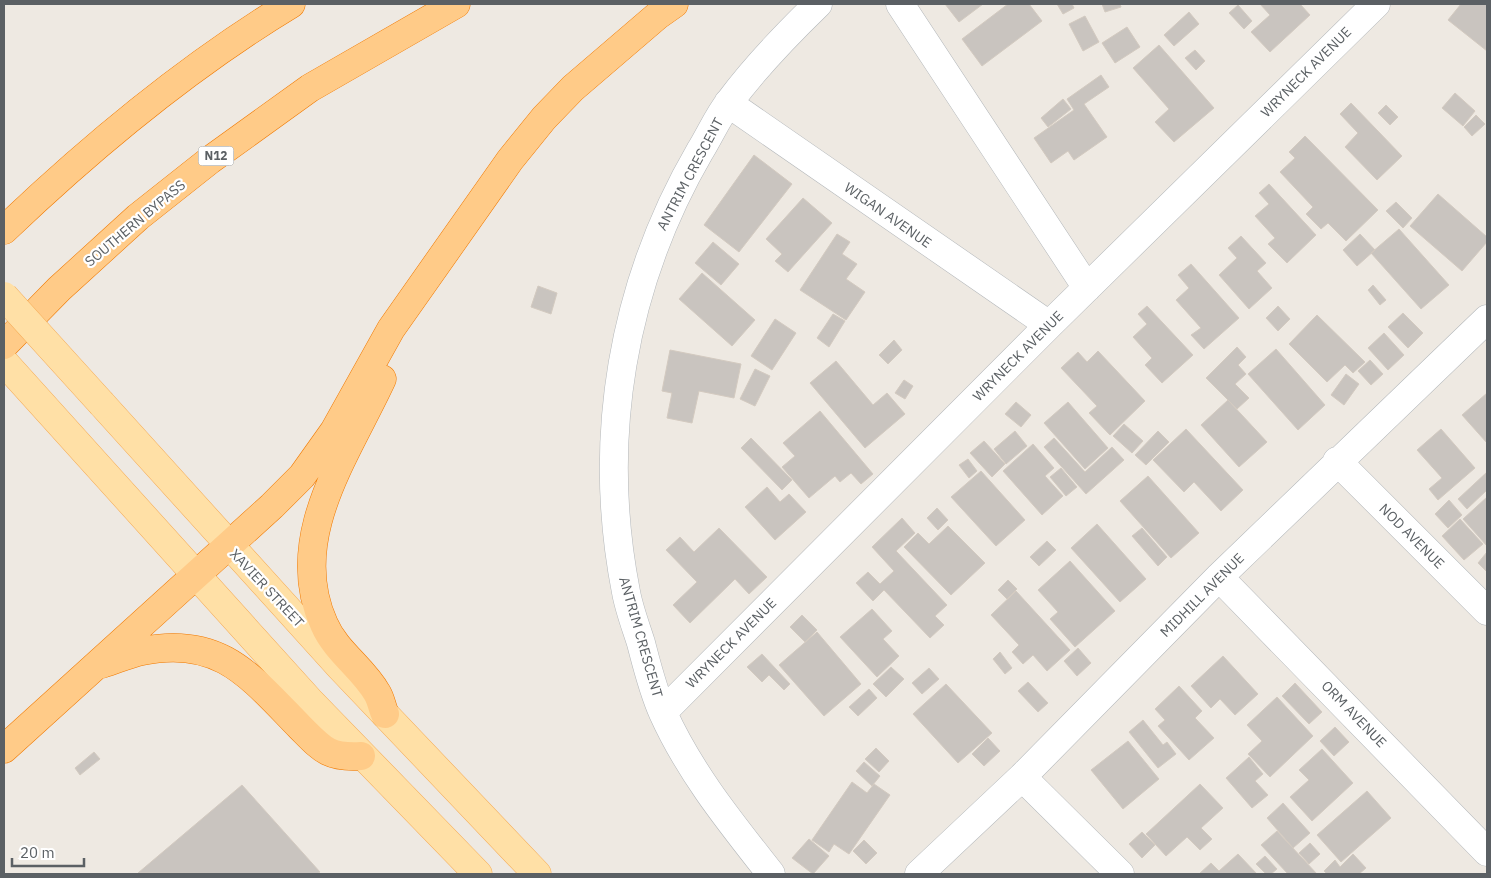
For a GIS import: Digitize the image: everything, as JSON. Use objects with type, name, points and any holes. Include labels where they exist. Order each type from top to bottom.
[{"type":"highway","points":[[4,230],[54,182],[146,107],[216,53],[290,4]]},
{"type":"highway","name":"SOUTHERN BYPASS","points":[[4,345],[59,289],[138,217],[210,160],[310,88],[456,4]]},
{"type":"highway","points":[[4,749],[272,506],[302,476],[334,431],[391,329],[471,213],[544,118],[611,55],[674,4]]},
{"type":"highway","points":[[385,714],[378,693],[332,639],[324,624],[313,591],[310,569],[312,542],[320,512],[334,477],[363,421],[431,273]]},
{"type":"highway","points":[[92,668],[141,651],[176,647],[204,651],[222,657],[239,667],[321,748],[342,757],[361,756]]},
{"type":"main road","name":"XAVIER STREET","points":[[4,296],[228,545],[537,874]]},
{"type":"main road","points":[[4,362],[69,437],[361,756],[478,874]]},
{"type":"street","name":"ANTRIM CRESCENT","points":[[771,874],[724,816],[699,778],[663,712],[626,594],[617,535],[613,479],[614,423],[623,356],[636,296],[658,232],[686,175],[728,103],[786,35],[818,4]]},
{"type":"street","points":[[900,4],[1087,288]]},
{"type":"street","name":"WRYNECK AVENUE","points":[[663,712],[1049,325],[1376,4]]},
{"type":"street","name":"WIGAN AVENUE","points":[[728,103],[1049,325]]},
{"type":"street","name":"MIDHILL AVENUE","points":[[920,874],[1022,777],[1219,577],[1337,461],[1487,319]]},
{"type":"street","name":"NOD AVENUE","points":[[1337,461],[1487,611]]},
{"type":"street","name":"ORM AVENUE","points":[[1219,577],[1487,852]]},
{"type":"street","points":[[1022,777],[1120,874]]},
{"type":"building","points":[[945,4],[983,4],[959,22]]},
{"type":"building","points":[[1008,4],[1029,4],[1042,21],[982,66],[962,39]]},
{"type":"building","points":[[1057,4],[1072,4],[1074,8],[1063,14]]},
{"type":"building","points":[[1102,4],[1120,4],[1121,7],[1105,12]]},
{"type":"building","points":[[1260,4],[1300,4],[1310,15],[1270,52],[1251,32],[1270,15]]},
{"type":"building","points":[[1461,4],[1487,4],[1487,51],[1448,20]]},
{"type":"building","points":[[1238,5],[1252,21],[1244,29],[1229,13]]},
{"type":"building","points":[[1189,12],[1199,24],[1174,46],[1164,35]]},
{"type":"building","points":[[1085,16],[1099,42],[1083,51],[1069,24]]},
{"type":"building","points":[[1127,27],[1140,47],[1115,63],[1102,43]]},
{"type":"building","points":[[1159,45],[1214,108],[1174,142],[1155,122],[1169,109],[1133,68]]},
{"type":"building","points":[[1195,50],[1205,61],[1196,70],[1185,58]]},
{"type":"building","points":[[1101,75],[1109,87],[1084,104],[1107,137],[1074,160],[1068,151],[1051,163],[1034,138],[1074,110],[1067,99]]},
{"type":"building","points":[[1455,93],[1475,111],[1463,126],[1442,108]]},
{"type":"building","points":[[1063,99],[1071,109],[1048,127],[1041,118]]},
{"type":"building","points":[[1351,103],[1402,156],[1377,180],[1345,147],[1358,133],[1340,114]]},
{"type":"building","points":[[1386,105],[1398,117],[1390,125],[1378,113]]},
{"type":"building","points":[[1476,115],[1485,124],[1472,136],[1464,127]]},
{"type":"building","points":[[1305,136],[1378,210],[1346,241],[1328,223],[1321,229],[1306,214],[1313,207],[1280,172],[1295,158],[1289,152]]},
{"type":"building","points":[[754,155],[792,184],[739,252],[704,225]]},
{"type":"building","points":[[1269,184],[1316,235],[1287,263],[1268,244],[1275,238],[1255,216],[1269,204],[1259,193]]},
{"type":"building","points":[[1438,194],[1487,237],[1487,242],[1462,271],[1410,226]]},
{"type":"building","points":[[803,198],[832,223],[788,272],[775,261],[782,254],[766,239]]},
{"type":"building","points":[[1396,202],[1412,218],[1403,228],[1386,211]]},
{"type":"building","points":[[1399,229],[1449,285],[1421,309],[1371,253]]},
{"type":"building","points":[[837,234],[850,242],[842,254],[857,264],[846,279],[865,292],[846,320],[800,290]]},
{"type":"building","points":[[1360,234],[1375,250],[1357,266],[1343,250]]},
{"type":"building","points":[[1241,236],[1266,263],[1257,271],[1272,288],[1249,309],[1219,275],[1237,258],[1228,248]]},
{"type":"building","points":[[713,242],[739,264],[721,285],[695,263]]},
{"type":"building","points":[[1191,264],[1239,318],[1204,349],[1191,335],[1201,328],[1176,300],[1189,288],[1178,275]]},
{"type":"building","points":[[702,273],[755,320],[732,346],[679,299]]},
{"type":"building","points":[[1373,285],[1386,300],[1380,305],[1368,290]]},
{"type":"building","points":[[538,286],[557,293],[551,314],[531,307]]},
{"type":"building","points":[[1147,306],[1193,355],[1162,383],[1145,365],[1152,358],[1133,337],[1147,324],[1138,314]]},
{"type":"building","points":[[1278,306],[1290,319],[1278,331],[1266,318]]},
{"type":"building","points":[[1403,313],[1423,333],[1408,348],[1388,327]]},
{"type":"building","points":[[833,314],[845,321],[829,347],[817,338]]},
{"type":"building","points":[[1317,315],[1365,362],[1353,373],[1345,365],[1327,382],[1289,344]]},
{"type":"building","points":[[775,319],[796,333],[772,370],[751,356]]},
{"type":"building","points":[[1384,333],[1404,355],[1388,370],[1368,348]]},
{"type":"building","points":[[894,340],[902,350],[888,364],[879,355]]},
{"type":"building","points":[[1237,347],[1246,357],[1238,365],[1246,374],[1235,384],[1249,398],[1237,409],[1206,378]]},
{"type":"building","points":[[1276,349],[1325,405],[1298,430],[1248,374]]},
{"type":"building","points":[[670,350],[741,364],[734,398],[699,391],[692,423],[667,418],[672,393],[662,391]]},
{"type":"building","points":[[1098,351],[1145,401],[1110,435],[1089,413],[1097,406],[1061,368],[1078,352],[1087,362]]},
{"type":"building","points":[[1370,360],[1383,374],[1371,385],[1358,371]]},
{"type":"building","points":[[836,361],[873,405],[887,393],[905,414],[865,448],[810,383]]},
{"type":"building","points":[[755,369],[770,376],[755,406],[740,399]]},
{"type":"building","points":[[1346,374],[1359,384],[1344,405],[1331,395]]},
{"type":"building","points":[[904,380],[913,386],[905,399],[895,393]]},
{"type":"building","points":[[1487,393],[1487,443],[1462,415]]},
{"type":"building","points":[[1228,400],[1267,442],[1239,467],[1201,425]]},
{"type":"building","points":[[1016,402],[1031,415],[1021,427],[1005,414]]},
{"type":"building","points":[[1068,402],[1108,448],[1085,469],[1044,423]]},
{"type":"building","points":[[820,411],[873,474],[861,484],[851,473],[840,482],[835,476],[809,498],[782,467],[795,456],[783,443]]},
{"type":"building","points":[[1124,424],[1143,441],[1132,453],[1113,436]]},
{"type":"building","points":[[1186,429],[1243,490],[1221,511],[1194,482],[1184,492],[1153,460]]},
{"type":"building","points":[[1441,429],[1475,468],[1438,500],[1429,489],[1442,478],[1417,450]]},
{"type":"building","points":[[1015,431],[1027,446],[1006,464],[994,449]]},
{"type":"building","points":[[1158,431],[1169,442],[1146,465],[1135,455]]},
{"type":"building","points":[[751,438],[792,480],[782,490],[741,448]]},
{"type":"building","points":[[1054,438],[1085,472],[1112,447],[1124,460],[1086,494],[1044,447]]},
{"type":"building","points":[[984,441],[1005,464],[992,477],[970,453]]},
{"type":"building","points":[[1033,444],[1054,468],[1045,476],[1063,496],[1042,515],[1003,471]]},
{"type":"building","points":[[968,459],[977,471],[969,478],[959,465]]},
{"type":"building","points":[[1061,468],[1077,487],[1066,496],[1050,477]]},
{"type":"building","points":[[981,471],[1025,520],[996,546],[951,497]]},
{"type":"building","points":[[1487,472],[1487,490],[1467,509],[1458,499]]},
{"type":"building","points":[[1148,476],[1199,533],[1171,558],[1120,501]]},
{"type":"building","points":[[767,487],[780,502],[789,494],[806,512],[775,540],[745,507]]},
{"type":"building","points":[[1487,497],[1487,546],[1463,519]]},
{"type":"building","points":[[1449,500],[1462,515],[1448,528],[1435,514]]},
{"type":"building","points":[[937,508],[948,520],[938,530],[927,518]]},
{"type":"building","points":[[902,518],[915,533],[896,551],[947,605],[935,616],[944,625],[930,638],[884,590],[873,601],[856,583],[868,572],[880,584],[894,571],[872,547]]},
{"type":"building","points":[[1460,519],[1483,544],[1464,560],[1442,536]]},
{"type":"building","points":[[1097,524],[1146,579],[1120,602],[1071,548]]},
{"type":"building","points":[[948,526],[985,563],[951,595],[904,547],[918,533],[929,544]]},
{"type":"building","points":[[719,528],[767,577],[749,594],[735,579],[690,623],[673,605],[697,582],[666,550],[680,537],[694,552]]},
{"type":"building","points":[[1142,528],[1167,557],[1158,566],[1132,536]]},
{"type":"building","points":[[1047,541],[1056,550],[1039,566],[1030,557]]},
{"type":"building","points":[[1487,552],[1487,572],[1478,563]]},
{"type":"building","points":[[1070,561],[1115,611],[1075,647],[1050,619],[1058,612],[1038,590]]},
{"type":"building","points":[[1008,580],[1017,589],[1007,599],[998,590]]},
{"type":"building","points":[[1016,591],[1070,650],[1047,671],[1033,655],[1023,664],[1012,652],[1019,645],[991,615]]},
{"type":"building","points":[[872,609],[892,631],[883,639],[899,656],[877,677],[840,637]]},
{"type":"building","points":[[802,615],[817,630],[805,642],[790,627]]},
{"type":"building","points":[[817,632],[861,684],[824,716],[779,665]]},
{"type":"building","points":[[1078,648],[1091,663],[1077,676],[1064,661]]},
{"type":"building","points":[[1000,652],[1012,668],[1005,674],[993,659]]},
{"type":"building","points":[[762,654],[790,684],[784,690],[769,675],[762,682],[747,667]]},
{"type":"building","points":[[1223,656],[1258,694],[1235,715],[1220,699],[1211,708],[1191,686]]},
{"type":"building","points":[[891,667],[904,679],[886,697],[873,684]]},
{"type":"building","points":[[929,668],[939,679],[922,694],[912,683]]},
{"type":"building","points":[[1028,682],[1048,703],[1038,712],[1018,691]]},
{"type":"building","points":[[1295,683],[1322,712],[1309,724],[1282,696]]},
{"type":"building","points":[[946,684],[992,733],[958,763],[913,714]]},
{"type":"building","points":[[1179,686],[1202,711],[1195,718],[1214,738],[1189,760],[1158,726],[1165,720],[1155,709]]},
{"type":"building","points":[[869,689],[877,698],[858,716],[849,707]]},
{"type":"building","points":[[1277,697],[1313,736],[1270,777],[1248,754],[1262,741],[1247,725]]},
{"type":"building","points":[[1143,720],[1163,745],[1167,742],[1176,754],[1158,768],[1129,732]]},
{"type":"building","points":[[1335,727],[1349,742],[1334,756],[1320,741]]},
{"type":"building","points":[[988,738],[1000,751],[984,766],[972,754]]},
{"type":"building","points":[[1128,741],[1159,779],[1123,809],[1091,770]]},
{"type":"building","points":[[876,748],[889,761],[879,772],[865,759]]},
{"type":"building","points":[[1322,749],[1353,783],[1312,821],[1290,797],[1309,780],[1299,770]]},
{"type":"building","points":[[94,752],[100,759],[80,775],[75,768]]},
{"type":"building","points":[[1249,757],[1263,774],[1255,781],[1268,795],[1252,808],[1226,778]]},
{"type":"building","points":[[864,762],[880,776],[872,786],[856,771]]},
{"type":"building","points":[[852,782],[867,793],[874,784],[890,795],[849,854],[834,844],[829,852],[812,840]]},
{"type":"building","points":[[1200,784],[1223,808],[1201,828],[1212,839],[1200,850],[1187,837],[1166,856],[1146,834]]},
{"type":"building","points":[[242,785],[320,872],[317,874],[138,873]]},
{"type":"building","points":[[1367,791],[1391,818],[1341,862],[1317,835]]},
{"type":"building","points":[[1283,803],[1310,833],[1293,848],[1267,818]]},
{"type":"building","points":[[1277,831],[1317,874],[1288,874],[1261,845]]},
{"type":"building","points":[[1142,832],[1155,845],[1142,858],[1129,844]]},
{"type":"building","points":[[809,839],[829,856],[813,874],[792,858]]},
{"type":"building","points":[[864,840],[877,853],[866,864],[853,851]]},
{"type":"building","points":[[1310,843],[1320,854],[1309,864],[1299,853]]},
{"type":"building","points":[[1238,854],[1257,874],[1199,874],[1211,863],[1219,871]]},
{"type":"building","points":[[1353,854],[1366,868],[1359,874],[1327,874],[1324,871],[1335,860],[1340,867]]},
{"type":"building","points":[[1265,856],[1277,869],[1271,874],[1266,874],[1256,864]]}]
